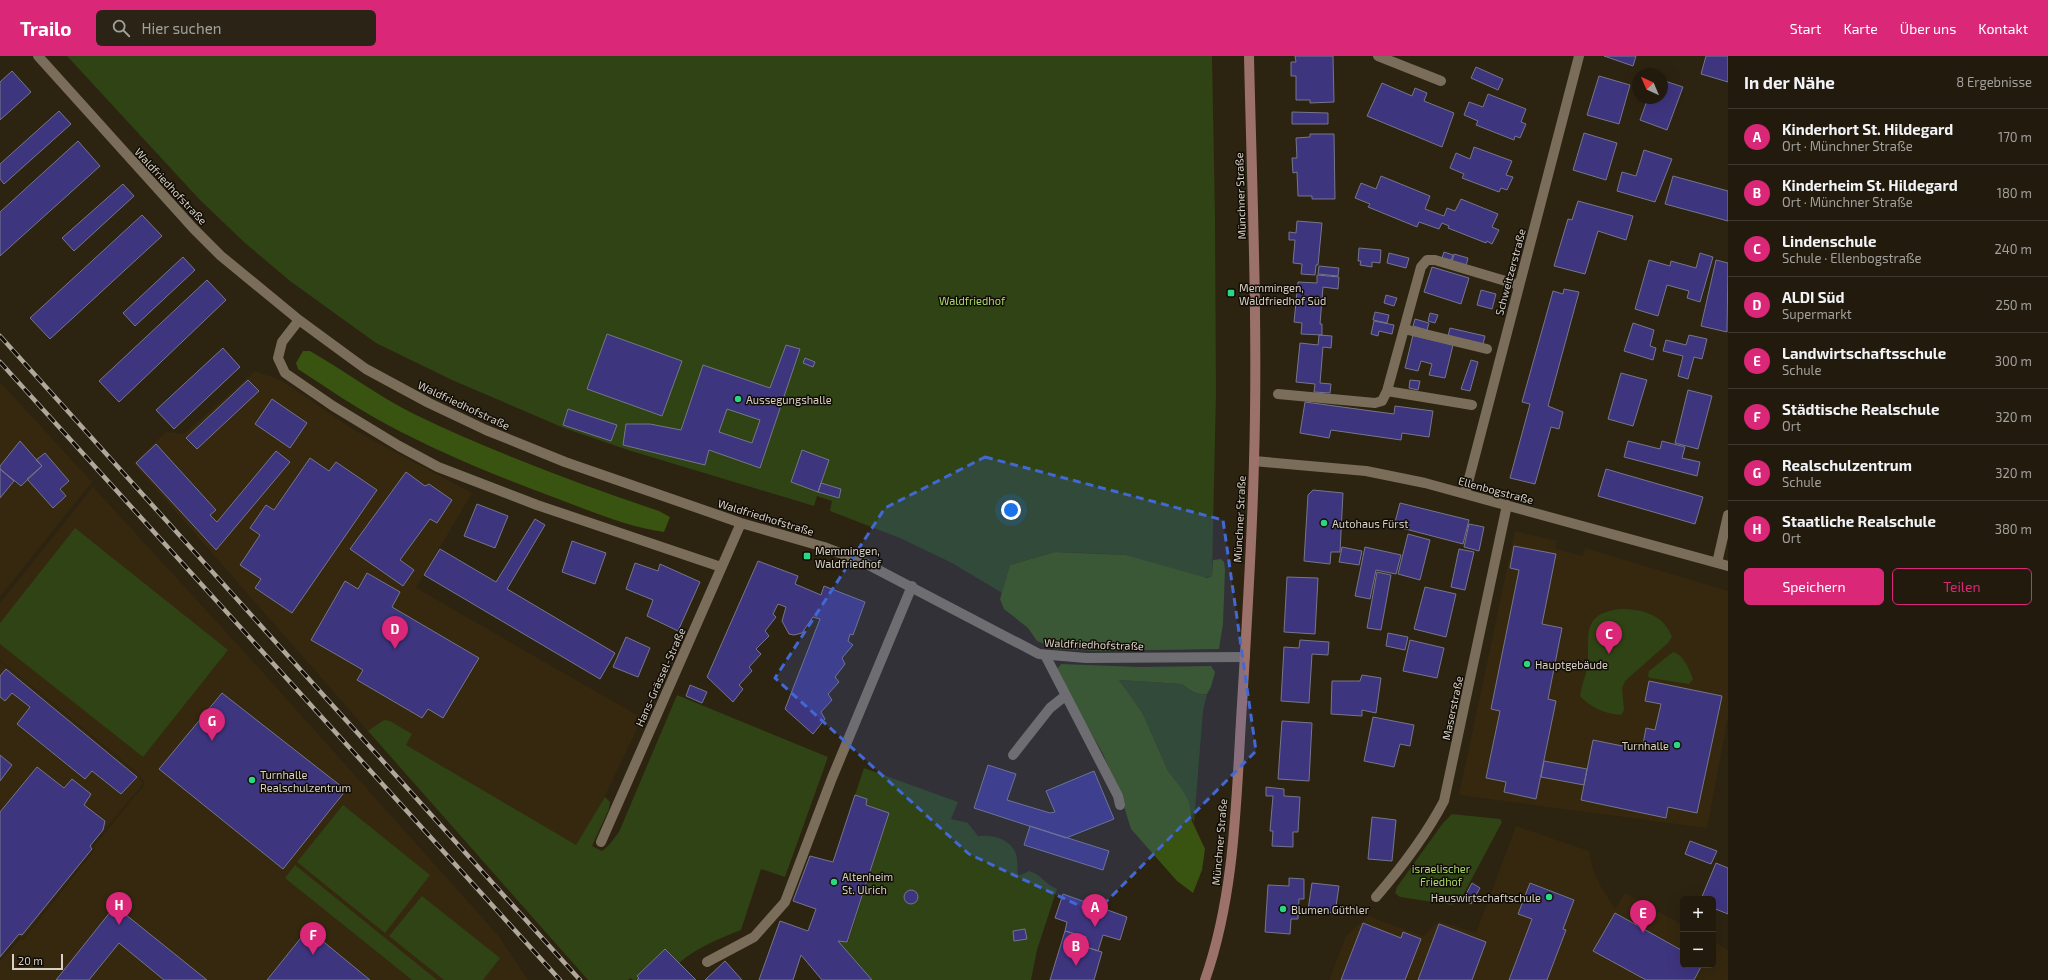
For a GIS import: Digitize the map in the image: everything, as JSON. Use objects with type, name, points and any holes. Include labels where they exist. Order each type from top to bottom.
[{"type":"street","name":"Waldfriedhofstraße","points":[[38,56],[193,228],[221,256],[299,320],[366,369],[429,403],[486,430],[565,462],[741,523],[824,547],[862,562],[912,586],[1004,637],[1045,655],[1086,658],[1245,657]]},
{"type":"street","name":"Münchner Straße","points":[[1205,980],[1218,942],[1229,877],[1245,657],[1254,461],[1254,262],[1249,56]]},
{"type":"street","points":[[1378,56],[1441,81]]},
{"type":"street","name":"Schweitzerstraße","points":[[1465,494],[1579,56]]},
{"type":"street","points":[[1278,394],[1375,403],[1382,401],[1387,391],[1421,267],[1427,260],[1435,260],[1519,285]]},
{"type":"street","points":[[299,320],[282,342],[278,358],[285,373],[333,406],[399,446],[438,467],[537,505],[721,568]]},
{"type":"street","points":[[1404,329],[1487,349]]},
{"type":"street","points":[[1387,391],[1472,405]]},
{"type":"street","name":"Ellenbogstraße","points":[[1254,461],[1366,471],[1425,483],[1728,566]]},
{"type":"street","name":"Maserstraße","points":[[1376,897],[1407,860],[1432,823],[1444,801],[1507,505]]},
{"type":"street","points":[[1717,563],[1728,515]]},
{"type":"street","name":"Hans-Grässel-Straße","points":[[601,842],[741,523]]},
{"type":"street","points":[[707,962],[754,938],[785,902],[832,778],[912,586]]},
{"type":"street","points":[[1045,655],[1114,789],[1120,805]]},
{"type":"street","points":[[1013,755],[1050,708],[1065,696]]},
{"type":"highlighted area","points":[[985,457],[1223,520],[1256,751],[1095,913],[969,854],[775,678],[885,508]]},
{"type":"shaded area","points":[[255,371],[281,380],[354,430],[472,493],[416,588],[642,718],[577,855],[482,812],[368,731],[133,463],[166,432],[184,434]]},
{"type":"shaded area","points":[[0,382],[92,482],[0,597]]},
{"type":"shaded area","points":[[93,487],[250,658],[497,934],[528,980],[0,980],[0,961],[20,939],[23,940],[95,849],[94,846],[145,784],[139,774],[0,660],[0,603]]},
{"type":"shaded area","points":[[1515,531],[1557,541],[1556,549],[1583,556],[1585,548],[1728,591],[1728,717],[1707,828],[1459,795]]},
{"type":"shaded area","points":[[0,661],[138,775],[143,784],[92,845],[93,849],[23,938],[19,937],[0,959]]},
{"type":"shaded area","name":"Hauswirtschaftschule","points":[[1516,826],[1589,851],[1593,870],[1600,885],[1615,909],[1625,893],[1680,923],[1680,968],[1716,968],[1716,943],[1728,950],[1728,980],[1329,980],[1346,936],[1368,916],[1423,936],[1439,921],[1476,933]]},
{"type":"green space","name":"Waldfriedhof","points":[[67,56],[1212,56],[1216,393],[1212,576],[1203,578],[1126,555],[1055,552],[1010,565],[1002,593],[952,563],[900,538],[830,511],[832,501],[817,496],[814,506],[628,450],[564,428],[452,380],[376,343],[290,281],[245,243],[200,200]]},
{"type":"green space","points":[[303,351],[310,351],[401,407],[444,428],[535,466],[659,511],[670,517],[664,532],[638,527],[587,510],[494,474],[407,435],[342,398],[298,369],[296,363]]},
{"type":"green space","points":[[75,528],[228,650],[143,757],[0,644],[0,623]]},
{"type":"green space","points":[[1055,552],[1126,555],[1207,578],[1212,576],[1213,560],[1221,559],[1224,562],[1225,569],[1223,624],[1219,649],[1101,651],[1056,649],[1037,641],[1028,628],[1004,609],[1000,599],[1010,565]]},
{"type":"green space","points":[[1620,609],[1636,610],[1651,614],[1663,623],[1672,637],[1668,643],[1625,681],[1622,688],[1624,710],[1621,715],[1598,709],[1580,696],[1587,669],[1588,638],[1592,622],[1598,616]]},
{"type":"green space","points":[[1673,652],[1677,653],[1683,659],[1688,667],[1693,679],[1689,684],[1650,678],[1648,676],[1649,671]]},
{"type":"green space","points":[[1061,664],[1140,667],[1211,666],[1215,672],[1211,687],[1207,694],[1193,692],[1182,684],[1119,680],[1142,712],[1168,771],[1182,789],[1189,802],[1192,821],[1205,849],[1202,870],[1193,893],[1177,881],[1131,829],[1121,797],[1103,754],[1058,675],[1057,669]]},
{"type":"green space","points":[[1119,680],[1182,684],[1193,692],[1207,694],[1203,711],[1194,823],[1182,789],[1168,771],[1142,712]]},
{"type":"green space","points":[[677,695],[828,757],[785,877],[761,869],[741,930],[716,940],[686,957],[679,963],[665,949],[637,976],[639,978],[637,980],[633,980],[631,978],[628,980],[588,980],[368,731],[384,720],[390,721],[412,734],[406,745],[576,845],[605,797],[610,802],[609,809],[592,846],[602,851],[609,845],[619,832]]},
{"type":"green space","points":[[864,768],[958,802],[951,819],[968,823],[978,836],[995,837],[1010,844],[1016,854],[1018,876],[1029,871],[1038,875],[1057,889],[1037,950],[1031,980],[872,980],[838,941],[848,942],[889,813],[866,805],[867,799],[855,795]]},
{"type":"green space","points":[[343,805],[430,875],[385,933],[297,862]]},
{"type":"green space","name":"israelischer Friedhof","points":[[1452,814],[1500,819],[1502,822],[1461,899],[1452,905],[1400,897],[1395,893],[1397,887],[1443,823]]},
{"type":"green space","points":[[295,865],[437,980],[412,980],[285,878]]},
{"type":"green space","points":[[422,896],[500,958],[483,980],[444,980],[389,936]]},
{"type":"building","points":[[1295,56],[1333,56],[1334,102],[1310,103],[1310,100],[1296,100],[1296,76],[1291,76],[1291,62],[1296,62]]},
{"type":"building","points":[[1604,56],[1636,56],[1633,66]]},
{"type":"building","points":[[1706,56],[1728,56],[1728,82],[1701,74]]},
{"type":"building","points":[[1476,67],[1503,79],[1498,90],[1471,78]]},
{"type":"building","points":[[12,71],[31,92],[0,120],[0,82]]},
{"type":"building","points":[[1599,76],[1630,85],[1619,124],[1587,115]]},
{"type":"building","points":[[1668,82],[1683,87],[1667,130],[1640,120],[1646,104],[1668,104]]},
{"type":"building","points":[[1382,83],[1412,96],[1415,88],[1427,93],[1424,101],[1454,113],[1442,147],[1367,116]]},
{"type":"building","points":[[1488,94],[1526,109],[1521,122],[1526,124],[1520,138],[1515,136],[1514,140],[1476,125],[1478,121],[1464,115],[1469,102],[1483,107]]},
{"type":"building","points":[[59,111],[71,124],[4,184],[0,179],[0,164]]},
{"type":"building","points":[[1292,112],[1328,113],[1328,124],[1292,124]]},
{"type":"building","points":[[1584,133],[1617,143],[1606,180],[1573,170]]},
{"type":"building","points":[[1310,134],[1334,134],[1335,199],[1312,199],[1312,196],[1298,196],[1297,172],[1293,173],[1292,158],[1297,158],[1296,138],[1310,137]]},
{"type":"building","points":[[78,141],[100,166],[0,256],[0,212]]},
{"type":"building","points":[[1474,147],[1512,161],[1506,175],[1513,177],[1507,190],[1501,188],[1499,192],[1462,178],[1464,174],[1450,168],[1456,153],[1470,159]]},
{"type":"building","points":[[1644,150],[1672,159],[1655,202],[1617,191],[1622,172],[1636,176]]},
{"type":"building","points":[[1381,176],[1430,196],[1425,209],[1444,216],[1447,208],[1455,211],[1461,199],[1498,214],[1492,227],[1499,230],[1492,244],[1448,228],[1449,226],[1442,223],[1439,229],[1419,222],[1417,227],[1368,207],[1370,204],[1355,198],[1361,183],[1376,189]]},
{"type":"building","points":[[1673,176],[1728,191],[1728,221],[1665,204]]},
{"type":"building","points":[[123,184],[134,196],[74,251],[62,238]]},
{"type":"building","points":[[1578,201],[1633,216],[1626,240],[1598,231],[1585,274],[1554,266],[1568,219],[1572,220]]},
{"type":"building","points":[[142,215],[162,236],[50,339],[30,318]]},
{"type":"building","points":[[1297,221],[1322,223],[1318,265],[1316,265],[1315,275],[1301,274],[1302,264],[1293,263],[1295,240],[1289,240],[1289,232],[1296,233]]},
{"type":"building","points":[[1359,248],[1381,250],[1380,263],[1372,262],[1372,267],[1360,265],[1361,261],[1358,261]]},
{"type":"building","points":[[1444,252],[1453,255],[1451,260],[1442,258]]},
{"type":"building","points":[[1389,253],[1409,258],[1406,268],[1387,263]]},
{"type":"building","points":[[1700,253],[1713,257],[1700,302],[1687,298],[1689,291],[1667,285],[1658,316],[1635,309],[1649,260],[1670,266],[1671,261],[1696,268]]},
{"type":"building","points":[[1454,254],[1468,258],[1466,266],[1452,262]]},
{"type":"building","points":[[183,257],[195,270],[135,326],[123,313]]},
{"type":"building","points":[[1716,260],[1728,263],[1727,332],[1701,326]]},
{"type":"building","points":[[1319,266],[1339,268],[1338,276],[1318,274]]},
{"type":"building","points":[[1432,267],[1469,278],[1461,304],[1424,292]]},
{"type":"building","points":[[1317,275],[1339,277],[1338,289],[1323,287],[1320,324],[1322,324],[1322,335],[1301,334],[1302,323],[1294,322],[1298,282],[1317,283]]},
{"type":"building","points":[[207,280],[226,300],[119,402],[99,381]]},
{"type":"building","points":[[1564,289],[1579,292],[1548,406],[1563,412],[1559,429],[1551,427],[1535,484],[1510,478],[1530,404],[1522,402],[1553,291],[1563,294]]},
{"type":"building","points":[[1481,290],[1496,294],[1492,309],[1477,305]]},
{"type":"building","points":[[1386,295],[1397,298],[1394,306],[1384,303]]},
{"type":"building","points":[[1375,312],[1389,315],[1387,323],[1373,320]]},
{"type":"building","points":[[1430,313],[1438,315],[1435,323],[1428,321]]},
{"type":"building","points":[[1415,319],[1429,323],[1427,330],[1413,326]]},
{"type":"building","points":[[1374,321],[1394,325],[1392,334],[1379,331],[1378,336],[1371,334]]},
{"type":"building","points":[[1633,323],[1654,330],[1650,346],[1656,348],[1653,360],[1624,351]]},
{"type":"building","points":[[1450,328],[1485,336],[1483,344],[1448,336]]},
{"type":"building","points":[[607,334],[682,361],[662,416],[587,389]]},
{"type":"building","points":[[1319,335],[1332,336],[1331,348],[1323,347],[1320,383],[1331,384],[1330,393],[1314,392],[1315,384],[1296,382],[1300,343],[1318,345]]},
{"type":"building","points":[[1413,335],[1453,345],[1445,378],[1429,375],[1432,364],[1421,361],[1418,371],[1405,368]]},
{"type":"building","points":[[1689,335],[1707,339],[1702,359],[1694,357],[1688,379],[1678,376],[1683,356],[1663,351],[1666,340],[1686,345]]},
{"type":"building","name":"Aussegungshalle","points":[[786,345],[800,349],[760,468],[709,450],[705,465],[623,445],[626,424],[650,424],[681,430],[703,365],[770,388]],"holes":[[[727,409],[760,420],[752,443],[719,432]]]},
{"type":"building","points":[[223,348],[240,367],[174,429],[156,410]]},
{"type":"building","points":[[805,358],[815,362],[813,367],[803,363]]},
{"type":"building","points":[[1471,360],[1478,362],[1470,391],[1461,389]]},
{"type":"building","points":[[1621,373],[1647,380],[1633,426],[1608,419]]},
{"type":"building","points":[[248,380],[259,391],[197,449],[186,438]]},
{"type":"building","points":[[1410,380],[1420,381],[1418,390],[1409,388]]},
{"type":"building","points":[[1688,390],[1712,396],[1698,449],[1675,443]]},
{"type":"building","points":[[272,399],[307,423],[290,448],[255,424]]},
{"type":"building","points":[[1305,402],[1394,414],[1395,406],[1433,411],[1429,437],[1402,433],[1401,440],[1331,430],[1329,438],[1300,433]]},
{"type":"building","points":[[568,409],[617,425],[611,441],[563,425]]},
{"type":"building","points":[[20,441],[42,466],[21,486],[0,469],[0,466]]},
{"type":"building","points":[[1628,441],[1660,449],[1662,441],[1685,447],[1682,458],[1700,462],[1697,476],[1624,457]]},
{"type":"building","points":[[156,444],[216,510],[210,515],[217,522],[276,451],[290,462],[216,550],[136,463]]},
{"type":"building","points":[[802,450],[829,460],[818,492],[791,482]]},
{"type":"building","points":[[45,453],[69,481],[60,489],[66,496],[53,508],[27,479],[42,466],[36,460]]},
{"type":"building","points":[[310,458],[329,471],[336,462],[377,490],[292,613],[255,588],[261,579],[240,565],[260,535],[250,528],[266,505],[274,510]]},
{"type":"building","points":[[0,469],[14,481],[0,498]]},
{"type":"building","points":[[1606,469],[1703,497],[1695,524],[1598,496]]},
{"type":"building","points":[[406,472],[425,486],[429,484],[452,500],[437,523],[430,519],[400,560],[414,570],[403,586],[350,549]]},
{"type":"building","points":[[821,483],[841,489],[839,498],[818,492]]},
{"type":"building","name":"Autohaus Fürst","points":[[1313,490],[1343,493],[1340,552],[1331,552],[1330,564],[1304,561],[1308,495]]},
{"type":"building","points":[[1400,503],[1469,520],[1463,544],[1394,526]]},
{"type":"building","points":[[477,504],[508,516],[495,548],[464,536]]},
{"type":"building","points":[[535,519],[545,525],[507,589],[615,653],[600,679],[424,575],[440,549],[496,582]]},
{"type":"building","points":[[1469,524],[1484,527],[1479,551],[1464,547]]},
{"type":"building","points":[[1408,534],[1430,540],[1420,580],[1398,574]]},
{"type":"building","points":[[572,541],[606,553],[595,584],[562,572]]},
{"type":"building","name":"Hauptgebäude","points":[[1514,546],[1556,554],[1542,624],[1562,628],[1548,699],[1556,701],[1536,799],[1504,792],[1506,782],[1486,778],[1500,711],[1491,709],[1519,570],[1510,568]]},
{"type":"building","points":[[1342,547],[1362,551],[1359,565],[1339,562]]},
{"type":"building","points":[[1365,547],[1401,555],[1396,574],[1376,570],[1370,599],[1355,596]]},
{"type":"building","points":[[1459,549],[1474,552],[1465,590],[1451,587]]},
{"type":"building","points":[[758,561],[798,576],[795,584],[821,595],[824,586],[865,602],[853,635],[850,634],[848,641],[853,645],[842,658],[845,664],[835,677],[839,682],[828,694],[832,700],[821,712],[825,719],[813,734],[785,709],[820,619],[813,617],[802,633],[794,635],[789,634],[782,621],[786,607],[778,604],[773,614],[776,617],[765,631],[769,636],[756,649],[761,654],[749,667],[752,671],[739,685],[743,689],[733,702],[707,677]]},
{"type":"building","points":[[635,563],[658,571],[660,564],[700,582],[678,631],[647,616],[653,600],[626,589]]},
{"type":"building","points":[[1377,572],[1391,575],[1381,630],[1367,628]]},
{"type":"building","points":[[367,573],[400,592],[392,607],[479,658],[443,718],[428,709],[422,718],[357,680],[363,670],[311,640],[345,581],[358,589]]},
{"type":"building","points":[[1287,577],[1318,578],[1315,634],[1284,632]]},
{"type":"building","points":[[1425,587],[1456,594],[1446,637],[1414,629]]},
{"type":"building","points":[[1388,633],[1408,637],[1405,650],[1386,646]]},
{"type":"building","points":[[626,637],[650,648],[638,677],[613,667]]},
{"type":"building","points":[[1300,640],[1329,642],[1328,655],[1312,654],[1309,703],[1281,701],[1284,647],[1299,648]]},
{"type":"building","points":[[1410,640],[1444,648],[1437,678],[1403,671]]},
{"type":"building","points":[[6,669],[137,777],[121,794],[92,771],[85,779],[17,724],[30,707],[12,693],[5,701],[0,697],[0,676]]},
{"type":"building","points":[[1362,675],[1381,678],[1376,713],[1362,710],[1362,716],[1331,714],[1332,681],[1360,681]]},
{"type":"building","name":"Turnhalle","points":[[1649,681],[1722,696],[1697,813],[1668,807],[1666,818],[1581,800],[1593,740],[1642,750],[1646,728],[1655,730],[1661,704],[1645,701]]},
{"type":"building","points":[[690,685],[707,692],[702,703],[686,696]]},
{"type":"building","name":"Turnhalle Realschulzentrum","points":[[222,693],[346,790],[283,869],[159,769]]},
{"type":"building","points":[[1373,717],[1414,725],[1410,746],[1400,744],[1394,767],[1364,761]]},
{"type":"building","points":[[1282,721],[1312,723],[1309,781],[1278,779]]},
{"type":"building","points":[[0,755],[12,765],[0,781]]},
{"type":"building","points":[[1544,761],[1587,769],[1584,785],[1541,777]]},
{"type":"building","points":[[988,765],[1016,774],[1007,800],[1050,813],[1055,812],[1046,791],[1094,771],[1114,819],[1066,838],[974,808]]},
{"type":"building","points":[[37,767],[64,788],[72,779],[91,794],[84,805],[105,821],[103,830],[90,846],[92,849],[22,935],[19,934],[0,957],[0,812]]},
{"type":"building","points":[[1266,787],[1284,789],[1284,796],[1300,797],[1298,832],[1293,832],[1293,847],[1272,846],[1273,831],[1270,831],[1273,796],[1266,796]]},
{"type":"building","name":"Altenheim St. Ulrich","points":[[855,795],[867,799],[866,805],[889,813],[847,942],[838,941],[872,980],[822,980],[801,955],[793,980],[759,980],[780,921],[808,931],[816,909],[793,901],[810,856],[833,862]]},
{"type":"building","points":[[1372,817],[1396,820],[1392,861],[1368,859]]},
{"type":"building","points":[[1030,826],[1109,851],[1103,870],[1024,845]]},
{"type":"building","points":[[1690,841],[1717,851],[1711,864],[1685,854]]},
{"type":"building","points":[[1716,863],[1728,868],[1728,914],[1716,909],[1716,896],[1702,896]]},
{"type":"building","name":"Blumen Güthler","points":[[1289,878],[1304,879],[1304,899],[1299,899],[1298,919],[1291,919],[1290,934],[1265,932],[1268,885],[1289,886]]},
{"type":"building","points":[[1312,883],[1339,886],[1335,913],[1308,910]]},
{"type":"building","points":[[1472,883],[1480,888],[1471,904],[1463,900]]},
{"type":"building","points":[[1530,883],[1574,900],[1563,929],[1566,930],[1547,980],[1509,980],[1532,919],[1518,914]]},
{"type":"building","points":[[908,890],[914,890],[918,894],[918,900],[914,904],[908,904],[904,900],[904,894]]},
{"type":"building","points":[[1063,894],[1127,917],[1120,940],[1103,935],[1098,951],[1083,946],[1086,937],[1065,931],[1067,922],[1055,918]]},
{"type":"building","points":[[115,906],[207,980],[164,980],[119,943],[89,980],[56,980]]},
{"type":"building","points":[[1615,913],[1680,949],[1680,968],[1700,968],[1694,980],[1646,980],[1593,951]]},
{"type":"building","points":[[1363,923],[1401,938],[1403,932],[1421,939],[1405,980],[1341,980]]},
{"type":"building","points":[[1439,924],[1486,942],[1472,980],[1418,980]]},
{"type":"building","points":[[308,929],[370,980],[267,980]]},
{"type":"building","points":[[1025,929],[1027,939],[1014,941],[1013,931]]},
{"type":"building","points":[[1065,931],[1086,937],[1083,946],[1102,952],[1094,980],[1050,980]]},
{"type":"building","points":[[665,949],[696,980],[637,980],[639,978],[637,976]]},
{"type":"building","points":[[725,961],[742,980],[705,980]]},
{"type":"railway","points":[[0,336],[580,980]]},
{"type":"railway","points":[[0,362],[560,980]]},
{"type":"place","name":"Memmingen, Waldfriedhof Süd","points":[[1231,293]]},
{"type":"place","name":"Aussegungshalle","points":[[738,399]]},
{"type":"place","name":"Autohaus Fürst","points":[[1324,523]]},
{"type":"place","name":"Memmingen, Waldfriedhof","points":[[807,556]]},
{"type":"place","name":"ALDI Süd","points":[[395,649]]},
{"type":"place","name":"Lindenschule","points":[[1609,654]]},
{"type":"place","name":"Hauptgebäude","points":[[1527,664]]},
{"type":"place","name":"Realschulzentrum","points":[[212,741]]},
{"type":"place","name":"Turnhalle","points":[[1677,745]]},
{"type":"place","name":"Turnhalle Realschulzentrum","points":[[252,780]]},
{"type":"place","name":"Altenheim St. Ulrich","points":[[834,882]]},
{"type":"place","name":"Hauswirtschaftschule","points":[[1549,897]]},
{"type":"place","name":"Blumen Güthler","points":[[1283,909]]},
{"type":"place","name":"Staatliche Realschule","points":[[119,925]]},
{"type":"place","name":"Kinderhort St. Hildegard","points":[[1095,927]]},
{"type":"place","name":"Landwirtschaftsschule","points":[[1643,933]]},
{"type":"place","name":"Städtische Realschule","points":[[313,955]]},
{"type":"place","name":"Kinderheim St. Hildegard","points":[[1076,966]]}]
